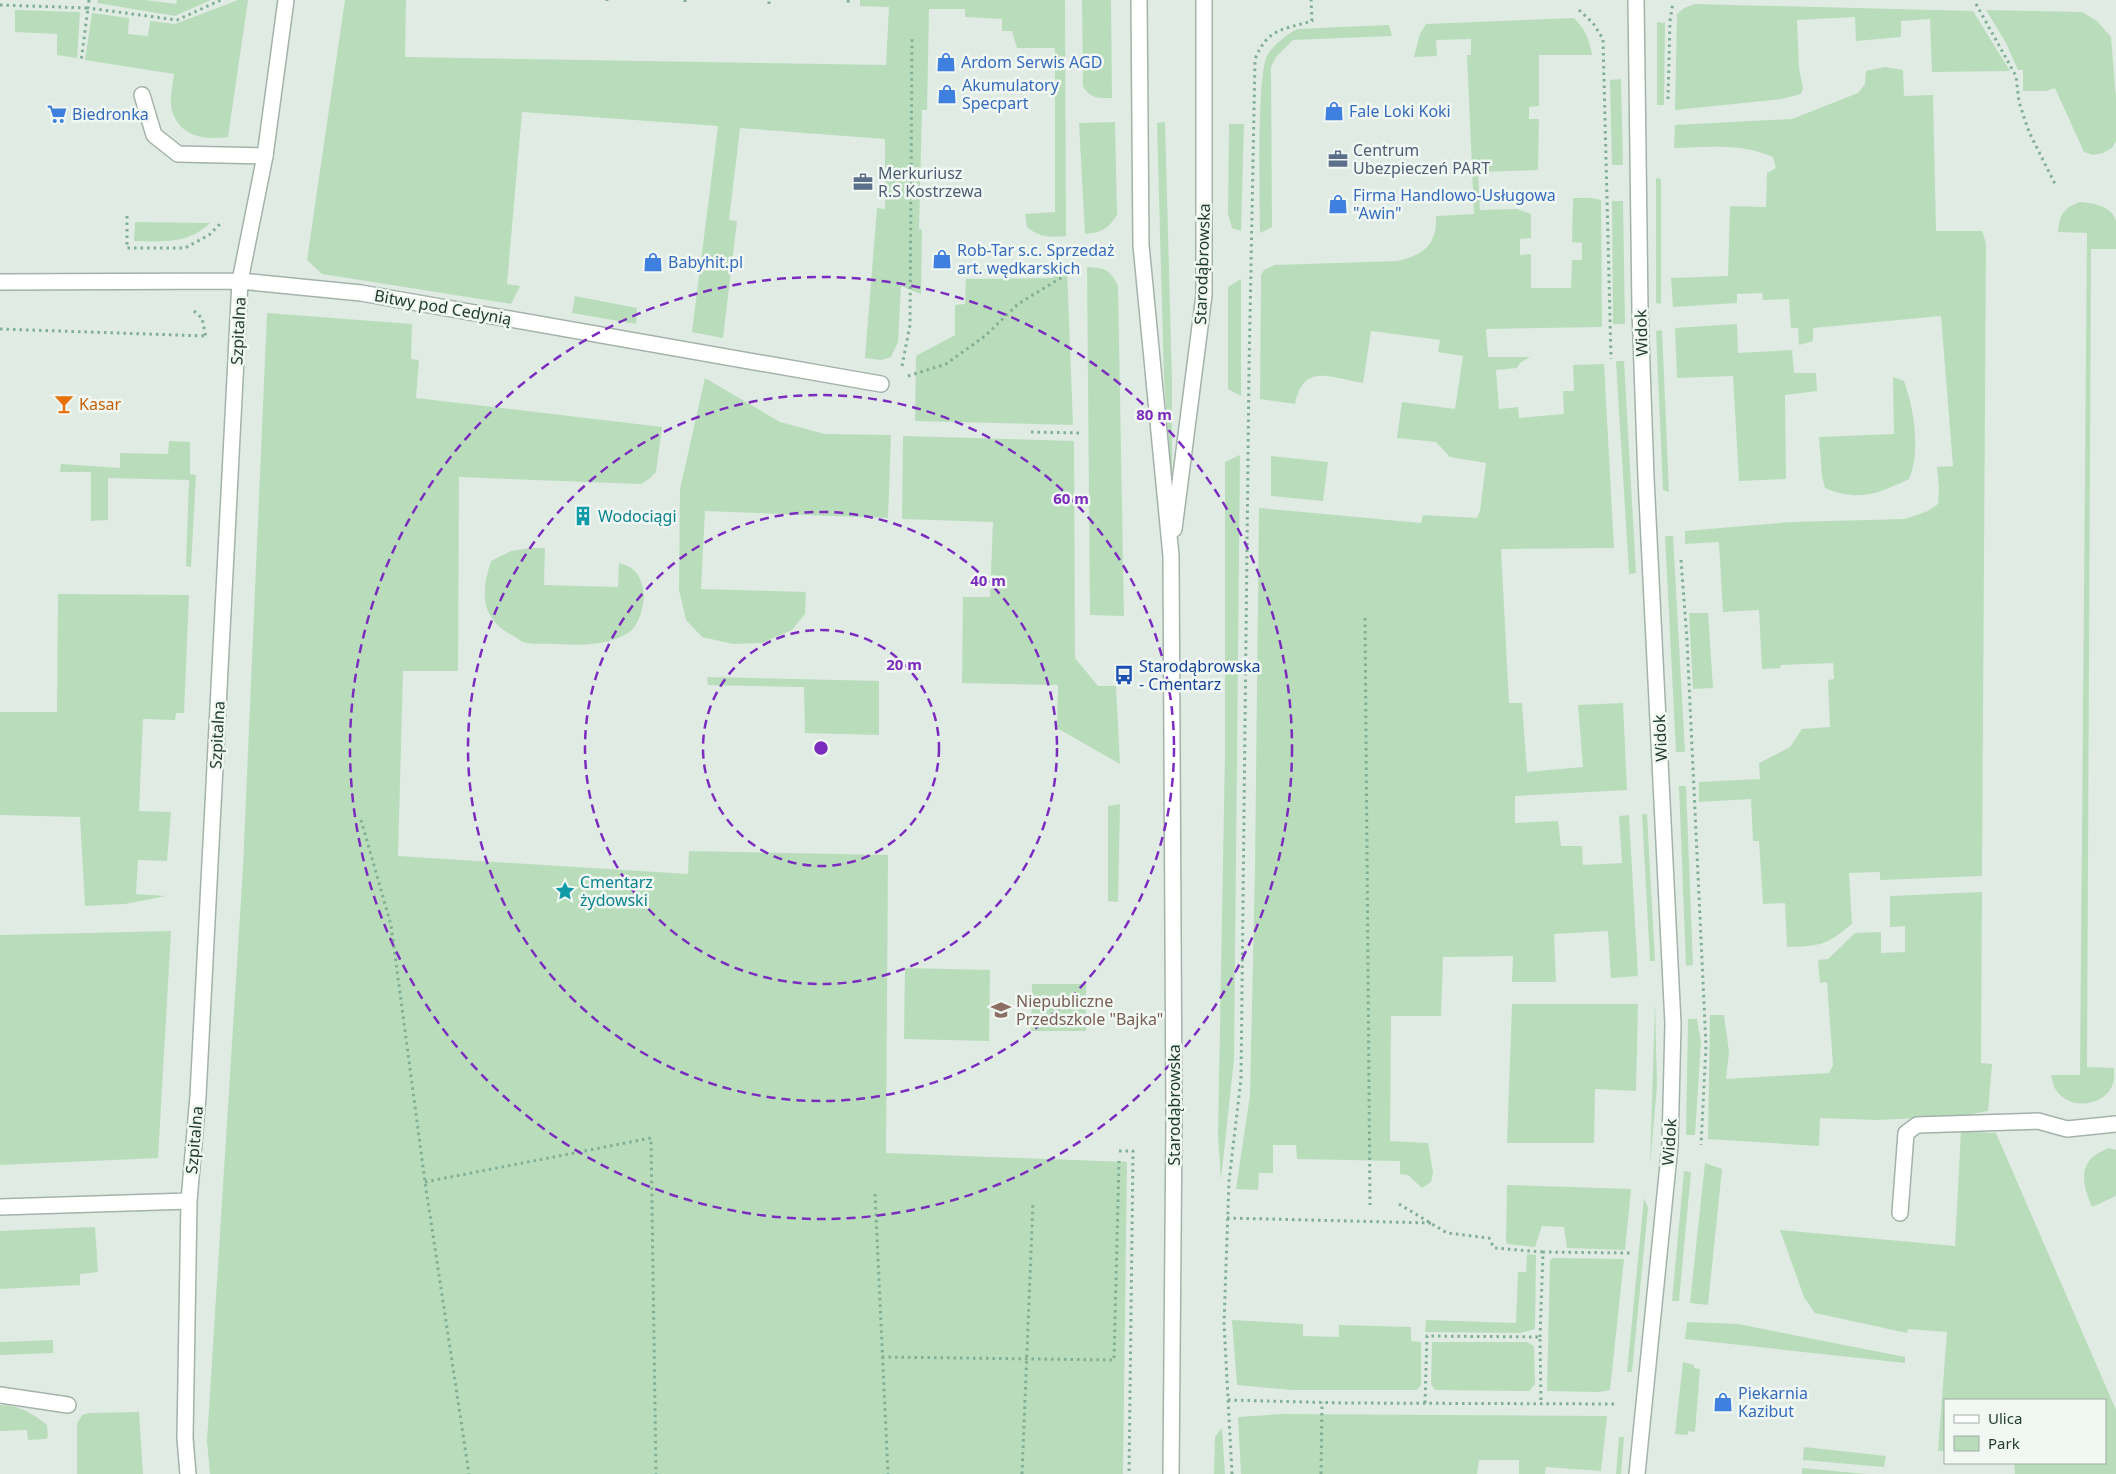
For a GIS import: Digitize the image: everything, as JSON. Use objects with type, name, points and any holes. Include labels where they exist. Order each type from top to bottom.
[{"type":"street","name":"Szpitalna","points":[[188,1474],[185,1438],[189,1201],[198,1096],[240,281],[265,156],[286,0]]},
{"type":"street","name":"Starodąbrowska","points":[[1139,0],[1141,245],[1171,556],[1174,1110],[1171,1474]]},
{"type":"street","name":"Starodąbrowska","points":[[1171,556],[1204,295],[1204,0]]},
{"type":"street","name":"Widok","points":[[1636,0],[1640,310],[1674,1024],[1670,1145],[1637,1474]]},
{"type":"street","points":[[142,96],[154,135],[178,154],[265,156]]},
{"type":"street","name":"Bitwy pod Cedynią","points":[[0,282],[240,281],[362,293],[881,384]]},
{"type":"street","points":[[1900,1212],[1906,1133],[1918,1125],[2038,1121],[2067,1129],[2116,1124]]},
{"type":"street","points":[[0,1207],[189,1201]]},
{"type":"street","points":[[0,1394],[68,1405]]},
{"type":"path","points":[[81,62],[89,0]]},
{"type":"path","points":[[0,5],[88,8],[177,20],[221,0]]},
{"type":"path","points":[[848,0],[849,6]]},
{"type":"path","points":[[1232,1474],[1224,1323],[1229,1181],[1241,1079],[1249,350],[1255,59],[1262,44],[1274,32],[1312,22],[1311,0]]},
{"type":"path","points":[[1976,4],[2016,76],[2019,102],[2029,132],[2056,186]]},
{"type":"path","points":[[1578,10],[1593,23],[1602,39],[1611,368]]},
{"type":"path","points":[[881,384],[902,366],[910,325],[912,38]]},
{"type":"path","points":[[127,216],[127,248],[185,248],[210,235],[227,217]]},
{"type":"path","points":[[150,281],[153,248]]},
{"type":"path","points":[[881,384],[946,364],[985,336],[1018,304],[1077,268]]},
{"type":"path","points":[[189,307],[202,318],[206,346]]},
{"type":"path","points":[[0,329],[206,336]]},
{"type":"path","points":[[1031,432],[1081,433]]},
{"type":"path","points":[[1365,618],[1370,1205]]},
{"type":"path","points":[[361,820],[391,925],[425,1182],[469,1474]]},
{"type":"path","points":[[425,1182],[651,1138],[656,1474]]},
{"type":"path","points":[[1120,1151],[1133,1151],[1129,1474]]},
{"type":"path","points":[[882,1357],[1114,1360],[1119,1161]]},
{"type":"path","points":[[875,1194],[888,1474]]},
{"type":"path","points":[[1022,1474],[1033,1202]]},
{"type":"path","points":[[1399,1204],[1447,1233],[1489,1238],[1494,1248],[1543,1252],[1633,1254]]},
{"type":"path","points":[[1227,1218],[1430,1224]]},
{"type":"path","points":[[1541,1404],[1540,1336],[1543,1252]]},
{"type":"path","points":[[1425,1403],[1427,1336],[1540,1336]]},
{"type":"path","points":[[1615,1412],[1617,1394]]},
{"type":"path","points":[[1228,1400],[1616,1404]]},
{"type":"path","points":[[1321,1474],[1322,1402]]},
{"type":"green space","points":[[98,0],[145,0],[176,4],[177,0],[211,0],[175,16],[97,3]]},
{"type":"green space","points":[[238,0],[248,0],[228,137],[200,137],[184,129],[178,123],[171,105],[174,74],[85,60],[92,13],[129,18],[128,34],[148,36],[150,21],[175,24]]},
{"type":"green space","points":[[345,0],[406,0],[405,57],[886,65],[889,7],[860,6],[860,0],[1065,0],[1066,236],[1050,237],[1036,233],[1027,227],[1025,214],[1055,212],[1055,48],[1017,48],[1012,31],[1002,31],[1002,19],[965,17],[965,9],[929,9],[927,110],[922,110],[919,229],[922,230],[921,294],[901,286],[898,342],[891,357],[881,360],[865,358],[877,208],[885,209],[885,139],[740,128],[729,220],[737,221],[723,338],[692,332],[718,126],[522,112],[507,284],[520,286],[511,304],[322,274],[307,260]]},
{"type":"green space","points":[[1082,0],[1111,0],[1112,98],[1092,96],[1083,86]]},
{"type":"green space","points":[[1695,4],[1973,11],[2010,71],[1932,72],[1930,19],[1901,21],[1901,37],[1856,41],[1855,17],[1797,20],[1799,68],[1803,88],[1801,94],[1782,99],[1675,110],[1677,14],[1684,8]]},
{"type":"green space","points":[[15,10],[80,12],[77,58],[57,55],[57,34],[15,32]]},
{"type":"green space","points":[[1986,10],[2082,12],[2097,21],[2111,37],[2116,99],[2116,141],[2112,148],[2103,153],[2093,155],[2084,152],[2055,88],[2046,91],[2023,91],[2023,70],[2018,70],[2006,43]]},
{"type":"green space","points":[[1574,18],[1586,35],[1592,55],[1539,55],[1539,106],[1529,107],[1529,119],[1539,119],[1538,170],[1478,172],[1480,210],[1517,209],[1531,214],[1531,238],[1520,239],[1520,255],[1531,254],[1531,288],[1571,288],[1572,260],[1582,260],[1582,243],[1572,242],[1573,198],[1601,200],[1602,327],[1486,329],[1488,357],[1530,357],[1520,363],[1517,368],[1496,370],[1499,409],[1518,407],[1519,418],[1564,414],[1563,391],[1574,391],[1573,365],[1604,364],[1614,548],[1501,549],[1509,703],[1522,703],[1527,772],[1583,767],[1578,705],[1623,703],[1627,790],[1515,796],[1515,823],[1558,821],[1561,846],[1582,846],[1583,865],[1622,863],[1619,816],[1629,815],[1638,976],[1611,978],[1608,931],[1554,934],[1556,982],[1512,982],[1513,956],[1443,957],[1441,1016],[1391,1016],[1390,1141],[1428,1143],[1433,1172],[1431,1182],[1422,1188],[1408,1175],[1400,1174],[1400,1161],[1297,1159],[1296,1145],[1273,1145],[1273,1173],[1259,1173],[1258,1190],[1236,1189],[1250,1095],[1255,869],[1259,508],[1421,523],[1423,515],[1477,518],[1480,511],[1486,463],[1450,457],[1436,442],[1397,438],[1402,402],[1455,409],[1463,356],[1438,352],[1440,340],[1371,331],[1363,383],[1320,376],[1305,382],[1299,391],[1295,404],[1260,399],[1261,275],[1264,270],[1275,265],[1397,261],[1406,259],[1415,256],[1427,247],[1434,234],[1436,216],[1474,214],[1467,55],[1471,55],[1471,39],[1436,40],[1437,56],[1414,57],[1420,34],[1426,24]]},
{"type":"green space","points":[[1657,22],[1665,23],[1664,105],[1657,105]]},
{"type":"green space","points":[[1389,25],[1392,36],[1293,40],[1276,57],[1271,67],[1272,227],[1260,233],[1260,111],[1264,66],[1268,54],[1281,40],[1297,29]]},
{"type":"green space","points":[[1885,67],[1903,70],[1904,96],[1933,95],[1936,231],[1982,231],[1986,243],[1982,876],[1880,880],[1880,872],[1849,873],[1852,924],[1828,941],[1815,945],[1787,947],[1785,903],[1763,904],[1759,841],[1753,841],[1751,799],[1699,802],[1699,782],[1760,779],[1759,763],[1790,747],[1802,729],[1830,727],[1828,680],[1834,679],[1833,663],[1781,665],[1780,668],[1762,669],[1759,610],[1723,612],[1719,542],[1685,544],[1685,531],[1791,522],[1905,519],[1928,511],[1938,504],[1937,467],[1953,466],[1941,316],[1813,328],[1813,341],[1799,345],[1798,328],[1791,328],[1789,299],[1763,300],[1762,293],[1737,294],[1737,303],[1673,307],[1671,278],[1728,276],[1730,206],[1766,207],[1767,173],[1776,168],[1773,157],[1749,150],[1725,147],[1674,148],[1675,125],[1792,119],[1858,93],[1865,84],[1866,71]]},
{"type":"green space","points":[[1621,79],[1623,165],[1612,165],[1610,80]]},
{"type":"green space","points":[[1115,122],[1117,215],[1104,229],[1085,234],[1079,123]]},
{"type":"green space","points":[[1165,122],[1172,381],[1172,487],[1164,379],[1157,123]]},
{"type":"green space","points":[[1229,124],[1244,124],[1241,231],[1232,228],[1228,214]]},
{"type":"green space","points":[[1656,178],[1661,179],[1661,304],[1656,303]]},
{"type":"green space","points":[[1612,201],[1623,201],[1625,324],[1613,324]]},
{"type":"green space","points":[[2080,202],[2101,206],[2111,212],[2116,221],[2116,249],[2091,249],[2087,1067],[2114,1068],[2114,1080],[2111,1089],[2105,1096],[2088,1103],[2070,1101],[2062,1097],[2055,1088],[2051,1075],[2080,1075],[2087,233],[2058,232],[2063,212]]},
{"type":"green space","points":[[135,222],[210,223],[201,230],[184,238],[165,241],[134,241]]},
{"type":"green space","points":[[1087,267],[1106,270],[1118,286],[1124,616],[1090,615]]},
{"type":"green space","points":[[1054,268],[1067,268],[1073,425],[915,421],[916,356],[955,335],[955,305],[965,304],[966,279],[1053,278]]},
{"type":"green space","points":[[1241,279],[1241,396],[1228,389],[1228,287]]},
{"type":"green space","points":[[575,296],[637,308],[636,324],[572,313]]},
{"type":"green space","name":"Cmentarz żydowski","points":[[267,313],[412,324],[411,359],[419,360],[416,398],[662,427],[656,472],[641,484],[459,477],[458,671],[403,671],[398,856],[688,874],[689,851],[888,855],[886,1153],[1127,1162],[1123,1474],[210,1474],[207,1441],[243,867]]},
{"type":"green space","points":[[1737,324],[1738,353],[1792,350],[1794,373],[1816,373],[1817,391],[1785,395],[1786,479],[1739,481],[1733,376],[1677,378],[1675,328]]},
{"type":"green space","points":[[1662,330],[1669,492],[1663,490],[1656,331]]},
{"type":"green space","points":[[1616,361],[1624,361],[1636,573],[1629,574]]},
{"type":"green space","points":[[1893,377],[1904,381],[1911,404],[1915,430],[1915,456],[1909,479],[1887,489],[1868,494],[1848,495],[1825,488],[1822,477],[1819,437],[1894,434]]},
{"type":"green space","points":[[705,378],[780,422],[825,434],[891,435],[888,518],[705,511],[701,589],[806,592],[805,614],[792,630],[762,643],[733,644],[702,637],[686,620],[679,590],[680,489]]},
{"type":"green space","points":[[903,436],[1074,441],[1075,658],[1098,686],[1116,686],[1120,764],[1057,728],[1058,685],[962,683],[963,597],[990,597],[993,522],[902,519]]},
{"type":"green space","points":[[169,441],[190,442],[190,474],[196,475],[191,567],[186,566],[189,480],[108,478],[108,520],[91,521],[91,472],[60,472],[61,464],[120,468],[120,453],[168,454]]},
{"type":"green space","points":[[1240,455],[1234,1059],[1221,1180],[1218,1136],[1225,753],[1225,462]]},
{"type":"green space","points":[[1271,456],[1328,462],[1323,501],[1271,496]]},
{"type":"green space","points":[[1665,536],[1673,536],[1685,752],[1676,752]]},
{"type":"green space","points":[[545,548],[544,585],[618,587],[619,563],[629,566],[640,578],[644,593],[643,606],[636,625],[628,633],[612,640],[576,645],[527,643],[500,627],[493,620],[486,602],[486,583],[491,561],[511,551]]},
{"type":"green space","points":[[58,594],[189,595],[184,713],[176,713],[175,720],[143,719],[139,811],[171,812],[167,861],[138,860],[136,894],[166,896],[125,904],[85,906],[80,817],[0,815],[0,712],[57,712]]},
{"type":"green space","points":[[1689,613],[1708,613],[1713,688],[1693,689]]},
{"type":"green space","points":[[707,677],[879,681],[879,735],[805,733],[804,687],[708,685]]},
{"type":"green space","points":[[1679,786],[1686,786],[1693,965],[1686,966]]},
{"type":"green space","points":[[1120,804],[1118,902],[1108,901],[1108,806]]},
{"type":"green space","points":[[1642,814],[1647,814],[1655,961],[1650,961]]},
{"type":"green space","points":[[1982,892],[1981,1063],[1992,1064],[1988,1111],[1963,1116],[1877,1120],[1820,1118],[1819,1146],[1708,1139],[1710,1015],[1724,1015],[1729,1052],[1726,1079],[1829,1073],[1833,1065],[1827,982],[1820,983],[1818,960],[1828,959],[1855,933],[1881,932],[1881,953],[1905,952],[1905,926],[1890,927],[1890,896]]},
{"type":"green space","points":[[171,931],[158,1158],[0,1165],[0,935]]},
{"type":"green space","points":[[905,968],[990,970],[989,1041],[904,1039]]},
{"type":"green space","points":[[1032,984],[1086,984],[1086,1031],[1031,1031]]},
{"type":"green space","points":[[1655,1002],[1657,1086],[1650,1166]]},
{"type":"green space","points":[[1512,1004],[1638,1004],[1636,1091],[1595,1089],[1594,1143],[1507,1143]]},
{"type":"green space","points":[[1688,1019],[1697,1019],[1701,1042],[1695,1135],[1686,1135]]},
{"type":"green space","points":[[1961,1131],[1996,1133],[2116,1410],[2116,1474],[2015,1474],[2014,1464],[2106,1464],[2106,1399],[1944,1399],[1944,1451],[1938,1451],[1947,1332],[1908,1329],[1907,1333],[1815,1313],[1804,1297],[1780,1230],[1955,1246]]},
{"type":"green space","points":[[2109,1148],[2116,1150],[2116,1196],[2092,1207],[2084,1180],[2084,1172],[2091,1159]]},
{"type":"green space","points":[[1705,1163],[1722,1169],[1708,1305],[1690,1303]]},
{"type":"green space","points":[[1684,1171],[1691,1172],[1679,1301],[1672,1301]]},
{"type":"green space","points":[[1507,1185],[1631,1189],[1625,1250],[1567,1248],[1564,1227],[1542,1226],[1535,1247],[1507,1244]]},
{"type":"green space","points":[[1644,1198],[1648,1208],[1632,1372],[1627,1372]]},
{"type":"green space","points":[[95,1227],[98,1272],[80,1274],[80,1285],[0,1289],[0,1231]]},
{"type":"green space","points":[[1527,1254],[1536,1255],[1535,1329],[1521,1333],[1425,1332],[1426,1320],[1516,1323],[1518,1272],[1526,1272]]},
{"type":"green space","points":[[1554,1258],[1624,1259],[1610,1390],[1599,1392],[1547,1391],[1550,1260]]},
{"type":"green space","points":[[1232,1320],[1303,1324],[1303,1336],[1339,1337],[1339,1325],[1411,1327],[1411,1341],[1421,1342],[1421,1385],[1417,1390],[1293,1390],[1237,1385]]},
{"type":"green space","points":[[1687,1322],[1738,1324],[1905,1357],[1905,1363],[1685,1339]]},
{"type":"green space","points":[[53,1340],[53,1353],[0,1355],[0,1342]]},
{"type":"green space","points":[[1432,1342],[1527,1342],[1534,1346],[1535,1384],[1529,1391],[1435,1390],[1431,1384]]},
{"type":"green space","points":[[1683,1362],[1700,1369],[1695,1432],[1688,1431],[1688,1435],[1675,1434]]},
{"type":"green space","points":[[0,1405],[19,1408],[31,1413],[47,1425],[48,1436],[46,1439],[28,1440],[27,1430],[0,1431]]},
{"type":"green space","points":[[139,1412],[143,1474],[77,1474],[77,1424],[82,1415],[90,1413]]},
{"type":"green space","points":[[1282,1414],[1607,1416],[1601,1471],[1546,1467],[1545,1474],[1519,1474],[1519,1460],[1479,1460],[1477,1474],[1241,1474],[1238,1417]]},
{"type":"green space","points":[[1222,1428],[1225,1474],[1214,1474],[1215,1437]]},
{"type":"green space","points":[[1619,1437],[1624,1437],[1621,1474],[1616,1474]]},
{"type":"green space","points":[[1804,1447],[1886,1456],[1884,1467],[1803,1460]]},
{"type":"green space","points":[[1802,1468],[1866,1474],[1802,1474]]},
{"type":"place","name":"Ardom Serwis AGD","points":[[946,62]]},
{"type":"place","name":"Akumulatory Specpart","points":[[947,94]]},
{"type":"place","name":"Fale Loki Koki","points":[[1334,111]]},
{"type":"place","name":"Biedronka","points":[[57,114]]},
{"type":"place","name":"Centrum Ubezpieczeń PART","points":[[1338,159]]},
{"type":"place","name":"Merkuriusz R.S Kostrzewa","points":[[863,182]]},
{"type":"place","name":"Firma Handlowo-Usługowa \"Awin\"","points":[[1338,204]]},
{"type":"place","name":"Rob-Tar s.c. Sprzedaż art. wędkarskich","points":[[942,259]]},
{"type":"place","name":"Babyhit.pl","points":[[653,262]]},
{"type":"place","name":"Kasar","points":[[64,404]]},
{"type":"place","name":"Wodociągi","points":[[583,516]]},
{"type":"place","name":"Starodąbrowska - Cmentarz","points":[[1124,675]]},
{"type":"place","name":"Cmentarz żydowski","points":[[565,891]]},
{"type":"place","name":"Niepubliczne Przedszkole \"Bajka\"","points":[[1001,1010]]},
{"type":"place","name":"Piekarnia Kazibut","points":[[1723,1402]]}]
